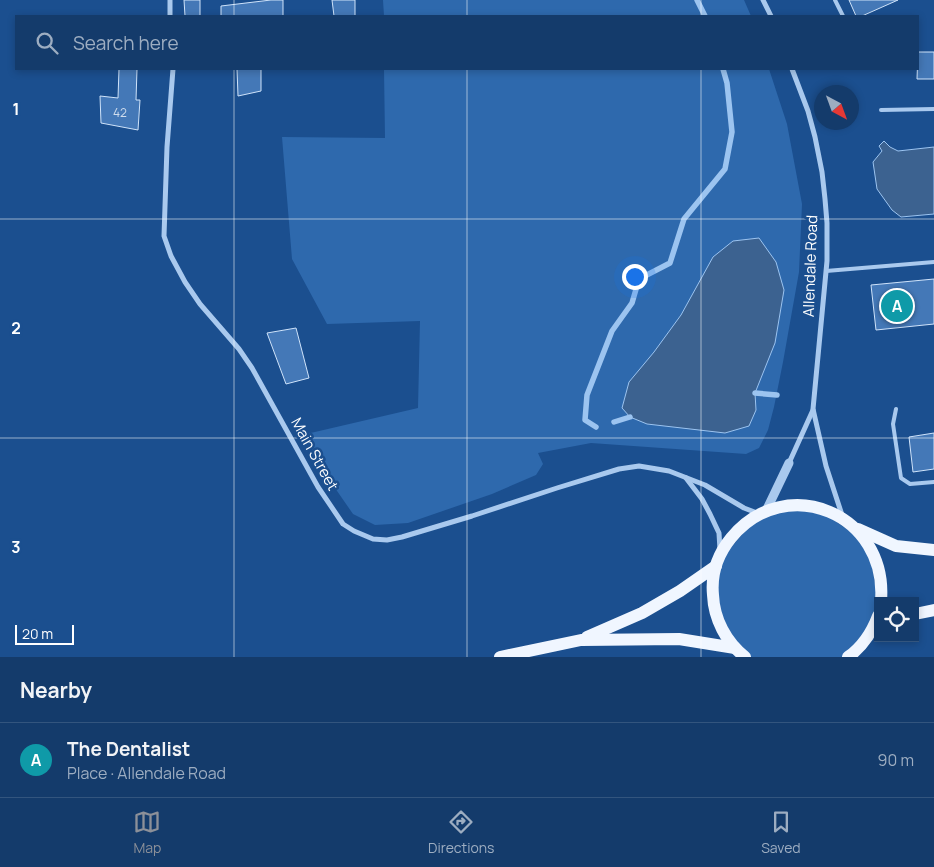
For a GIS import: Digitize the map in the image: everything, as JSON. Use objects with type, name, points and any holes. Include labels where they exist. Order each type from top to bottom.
[{"type":"main road","points":[[745,657],[735,648],[718,622],[712,590],[718,560],[725,545],[740,528],[762,513],[791,505],[815,507],[830,511],[856,528],[896,546],[934,550]]},
{"type":"main road","points":[[856,528],[876,558],[882,587],[881,597]]},
{"type":"main road","points":[[581,640],[642,613],[680,591],[718,560]]},
{"type":"main road","points":[[919,613],[934,610]]},
{"type":"main road","points":[[848,657],[874,630]]},
{"type":"main road","points":[[500,657],[581,640],[679,639],[735,648]]},
{"type":"street","points":[[170,0],[170,15]]},
{"type":"street","points":[[764,0],[770,15]]},
{"type":"street","name":"Main Street","points":[[172,70],[164,236],[171,256],[200,304],[252,368],[318,487],[343,524],[373,539],[387,540],[472,516],[619,469],[640,466],[669,471],[685,477],[705,485],[744,508],[762,513]]},
{"type":"street","name":"Allendale Road","points":[[792,70],[808,111],[822,172],[827,223],[826,271],[814,409],[826,466],[843,518]]},
{"type":"street","name":"Allendale Road","points":[[762,513],[814,409]]},
{"type":"street","points":[[685,477],[702,499],[719,534],[718,560]]},
{"type":"lane","points":[[835,0],[842,15]]},
{"type":"lane","points":[[881,110],[934,109]]},
{"type":"lane","points":[[826,271],[934,262]]},
{"type":"lane","points":[[896,409],[893,424],[901,478],[910,484],[934,482]]},
{"type":"shaded area","points":[[383,0],[744,0],[751,15],[384,15]]},
{"type":"shaded area","points":[[384,70],[769,70],[787,124],[802,204],[799,272],[774,407],[768,430],[759,448],[746,454],[591,443],[538,453],[543,464],[536,475],[492,494],[408,523],[375,525],[353,514],[326,475],[302,435],[418,408],[420,321],[327,324],[292,259],[282,137],[385,138]]},
{"type":"shaded area","points":[[884,141],[898,151],[934,147],[934,214],[901,217],[892,210],[877,189],[873,162],[882,151],[879,146]]},
{"type":"shaded area","points":[[759,238],[776,262],[784,290],[775,343],[755,393],[756,410],[749,426],[725,433],[647,424],[630,417],[622,408],[629,382],[681,315],[713,257],[733,241]]},
{"type":"shaded area","points":[[815,507],[868,544],[877,597],[874,597],[874,621],[848,657],[745,657],[718,621],[716,566],[759,514]]},
{"type":"building","points":[[184,0],[200,0],[200,15],[185,15]]},
{"type":"building","points":[[283,0],[283,15],[221,15],[221,6]]},
{"type":"building","points":[[332,0],[355,0],[355,15],[334,15]]},
{"type":"building","points":[[849,0],[898,0],[864,15],[856,15]]},
{"type":"building","points":[[919,52],[934,52],[934,79],[917,79]]},
{"type":"building","points":[[119,70],[137,70],[136,100],[140,100],[138,130],[101,123],[100,96],[118,98]]},
{"type":"building","points":[[237,70],[261,70],[261,91],[238,96]]},
{"type":"building","points":[[934,279],[934,324],[876,330],[871,285]]},
{"type":"building","points":[[296,328],[309,378],[286,384],[267,333]]},
{"type":"building","points":[[934,433],[934,469],[913,472],[909,437]]},
{"type":"waterway","points":[[697,0],[704,15]]},
{"type":"waterway","points":[[596,427],[585,420],[587,395],[612,331],[632,303],[639,279],[670,263],[684,219],[725,169],[732,132],[727,83],[723,70]]},
{"type":"waterway","points":[[755,393],[777,395]]},
{"type":"waterway","points":[[614,422],[630,417]]},
{"type":"place","name":"The Dentalist","points":[[897,306]]}]
